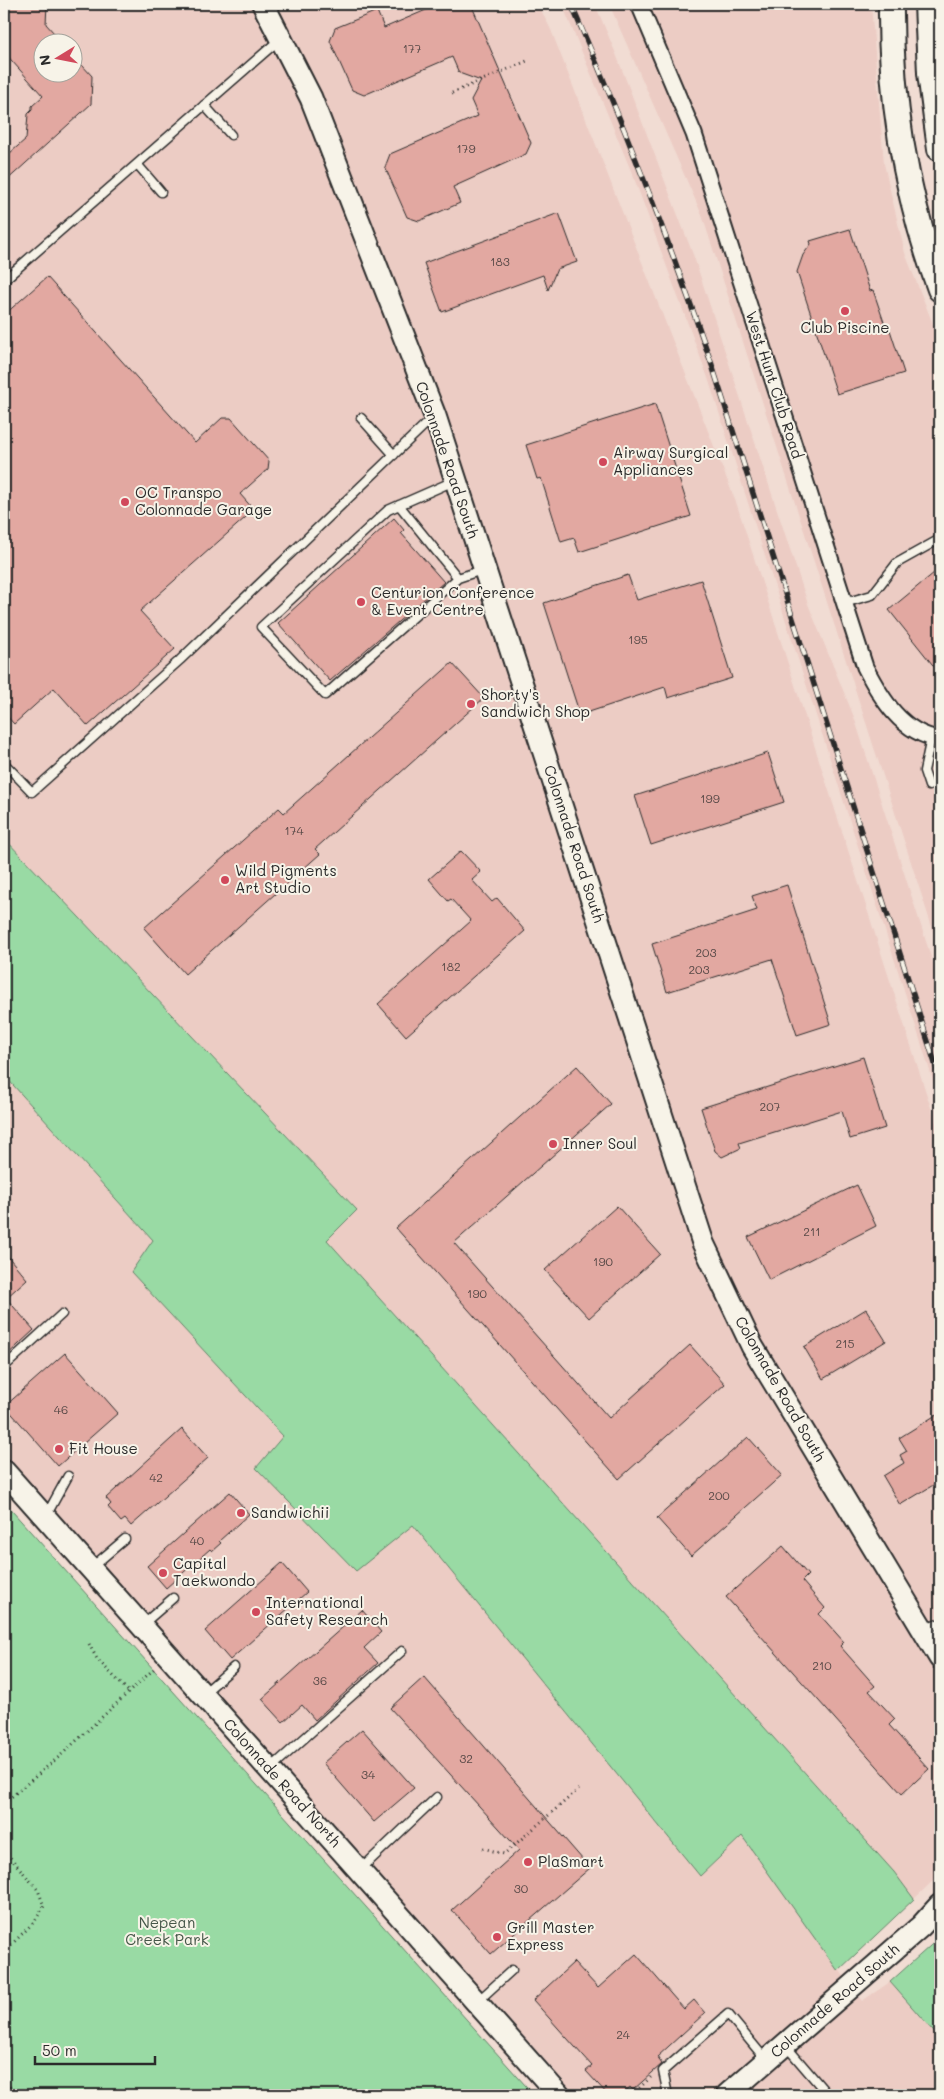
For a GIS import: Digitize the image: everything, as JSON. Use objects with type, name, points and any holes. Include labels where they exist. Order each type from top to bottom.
[{"type":"main road","points":[[891,4],[891,38],[899,132],[921,233],[940,288]]},
{"type":"main road","points":[[927,4],[930,73],[940,149]]},
{"type":"street","name":"Colonnade Road South","points":[[263,4],[311,98],[435,416],[703,1243],[752,1346],[932,1627],[940,1658]]},
{"type":"street","name":"West Hunt Club Road","points":[[639,4],[694,134],[865,667],[878,692],[892,711],[908,726],[936,739]]},
{"type":"street","name":"Colonnade Road North","points":[[4,1471],[559,2095]]},
{"type":"street","name":"Colonnade Road South","points":[[727,2095],[921,1926],[940,1905]]},
{"type":"lane","points":[[4,280],[280,39]]},
{"type":"lane","points":[[204,105],[231,135]]},
{"type":"lane","points":[[137,164],[161,192]]},
{"type":"lane","points":[[4,763],[32,792],[180,660],[435,416]]},
{"type":"lane","points":[[361,418],[394,455]]},
{"type":"lane","points":[[455,480],[388,510],[261,627],[325,695],[458,578],[484,569]]},
{"type":"lane","points":[[399,505],[458,578]]},
{"type":"lane","points":[[844,603],[872,595],[897,564],[940,539]]},
{"type":"lane","points":[[929,786],[924,771],[936,739]]},
{"type":"lane","points":[[4,1367],[62,1314]]},
{"type":"lane","points":[[45,1518],[68,1476]]},
{"type":"lane","points":[[90,1569],[125,1539]]},
{"type":"lane","points":[[141,1626],[173,1598]]},
{"type":"lane","points":[[270,1769],[402,1651]]},
{"type":"lane","points":[[203,1694],[234,1667]]},
{"type":"lane","points":[[359,1870],[437,1798]]},
{"type":"lane","points":[[477,2002],[512,1970]]},
{"type":"lane","points":[[668,2095],[663,2071],[728,2014],[767,2060]]},
{"type":"lane","points":[[784,2045],[828,2095]]},
{"type":"path","points":[[452,93],[527,60]]},
{"type":"path","points":[[89,1644],[97,1660],[129,1692]]},
{"type":"path","points":[[4,1803],[60,1756],[169,1656]]},
{"type":"path","points":[[483,1848],[504,1854],[580,1789]]},
{"type":"path","points":[[4,1850],[38,1890],[44,1906],[35,1921],[4,1952]]},
{"type":"path","points":[[632,2095],[652,2076],[663,2071]]},
{"type":"path","points":[[4,2078],[15,2095]]},
{"type":"shaded area","points":[[4,4],[538,4],[551,30],[737,505],[940,1136],[940,1880],[937,1877],[914,1899],[894,1872],[327,1240],[357,1210],[4,838]]},
{"type":"shaded area","points":[[562,4],[595,4],[616,54],[694,257],[808,604],[854,717],[940,985],[940,1102],[708,378],[634,178]]},
{"type":"shaded area","points":[[609,4],[871,4],[884,164],[905,253],[940,342],[940,952],[702,215]]},
{"type":"shaded area","points":[[4,1075],[153,1240],[132,1272],[283,1437],[256,1468],[413,1525],[700,1876],[742,1836],[862,2001],[890,1982],[940,2039],[940,2095],[576,2095],[4,1453]]},
{"type":"green space","points":[[4,838],[357,1210],[327,1240],[894,1872],[914,1899],[838,1971],[742,1836],[700,1876],[413,1525],[356,1571],[256,1468],[283,1436],[131,1272],[153,1240],[4,1075]]},
{"type":"green space","name":"Nepean Creek Park","points":[[4,1502],[534,2095],[4,2095]]},
{"type":"green space","points":[[940,1937],[940,2039],[890,1982]]},
{"type":"building","points":[[4,4],[47,4],[46,24],[53,32],[32,32],[32,82],[82,82],[82,65],[92,76],[91,104],[4,183],[4,153],[10,153],[26,139],[28,114],[32,110],[32,106],[43,96],[4,52]]},
{"type":"building","points":[[440,4],[471,4],[531,143],[526,154],[453,187],[460,203],[419,221],[407,217],[385,167],[390,154],[478,116],[471,100],[481,81],[459,73],[452,57],[364,95],[352,90],[330,41],[335,28],[377,11],[384,28]]},
{"type":"building","points":[[559,213],[577,262],[557,269],[548,290],[543,275],[442,312],[424,263]]},
{"type":"building","name":"Club Piscine","points":[[850,229],[870,291],[873,290],[887,331],[890,330],[904,373],[837,394],[797,272],[803,255],[811,244],[810,241]]},
{"type":"building","name":"OC Transpo Colonnade Garage","points":[[47,277],[195,443],[222,418],[231,418],[269,461],[268,469],[240,494],[254,510],[140,611],[175,649],[88,726],[54,688],[14,724],[4,713],[4,315]]},
{"type":"building","name":"Airway Surgical Appliances","points":[[655,404],[691,516],[579,552],[574,538],[561,542],[541,478],[537,479],[526,445]]},
{"type":"building","name":"Centurion Conference & Event Centre","points":[[394,518],[404,530],[401,533],[444,582],[330,681],[278,623]]},
{"type":"building","points":[[940,568],[940,674],[889,610]]},
{"type":"building","points":[[628,575],[637,600],[701,580],[732,678],[668,698],[665,687],[580,715],[544,603]]},
{"type":"building","points":[[452,663],[484,698],[315,849],[320,854],[185,974],[144,928],[279,808],[284,813]]},
{"type":"building","points":[[768,753],[784,802],[651,845],[635,796]]},
{"type":"building","points":[[461,851],[481,872],[472,880],[492,902],[497,898],[525,931],[406,1036],[378,1004],[471,921],[451,899],[448,901],[429,879]]},
{"type":"building","points":[[787,885],[831,1024],[797,1035],[772,959],[667,992],[652,944],[757,910],[752,896]]},
{"type":"building","points":[[863,1057],[885,1128],[850,1139],[842,1111],[739,1143],[741,1148],[722,1157],[715,1151],[701,1108]]},
{"type":"building","points":[[577,1066],[611,1104],[454,1243],[609,1418],[690,1345],[725,1384],[619,1479],[396,1228]]},
{"type":"building","points":[[857,1185],[876,1226],[769,1280],[748,1237]]},
{"type":"building","points":[[617,1206],[660,1254],[589,1318],[545,1270]]},
{"type":"building","points":[[4,1252],[27,1279],[6,1298],[34,1330],[4,1358]]},
{"type":"building","points":[[866,1309],[886,1341],[823,1379],[804,1347]]},
{"type":"building","points":[[65,1353],[118,1413],[58,1466],[5,1406]]},
{"type":"building","points":[[936,1415],[940,1423],[940,1481],[900,1505],[883,1476],[904,1463],[900,1455],[907,1451],[899,1438]]},
{"type":"building","points":[[182,1429],[208,1458],[131,1526],[125,1519],[121,1522],[108,1507],[111,1504],[106,1498]]},
{"type":"building","points":[[748,1437],[782,1475],[691,1556],[657,1518]]},
{"type":"building","points":[[230,1492],[249,1514],[219,1541],[221,1543],[212,1551],[210,1549],[166,1588],[147,1566]]},
{"type":"building","points":[[783,1546],[808,1575],[802,1581],[825,1608],[819,1614],[844,1642],[840,1646],[875,1686],[869,1691],[895,1719],[889,1725],[929,1769],[902,1794],[726,1597]]},
{"type":"building","name":"International Safety Research","points":[[282,1563],[307,1592],[230,1660],[205,1631]]},
{"type":"building","points":[[362,1610],[381,1632],[364,1648],[378,1663],[315,1720],[302,1705],[283,1722],[262,1699]]},
{"type":"building","points":[[424,1677],[590,1868],[491,1954],[452,1910],[519,1850],[390,1708]]},
{"type":"building","points":[[362,1729],[414,1788],[374,1822],[323,1763]]},
{"type":"building","points":[[636,1954],[684,2009],[694,2000],[705,2013],[657,2057],[662,2064],[633,2090],[630,2087],[621,2095],[608,2095],[586,2071],[592,2066],[533,2000],[574,1962],[598,1988]]},
{"type":"railway","points":[[571,4],[645,183],[712,365],[940,1079]]},
{"type":"place","name":"Club Piscine","points":[[845,311]]},
{"type":"place","name":"Airway Surgical Appliances","points":[[603,462]]},
{"type":"place","name":"OC Transpo Colonnade Garage","points":[[125,502]]},
{"type":"place","name":"Centurion Conference & Event Centre","points":[[361,602]]},
{"type":"place","name":"Shorty's Sandwich Shop","points":[[471,704]]},
{"type":"place","name":"Wild Pigments Art Studio","points":[[225,880]]},
{"type":"place","name":"Inner Soul","points":[[553,1144]]},
{"type":"place","name":"Fit House","points":[[59,1449]]},
{"type":"place","name":"Sandwichii","points":[[241,1513]]},
{"type":"place","name":"Capital Taekwondo","points":[[163,1573]]},
{"type":"place","name":"International Safety Research","points":[[256,1612]]},
{"type":"place","name":"PlaSmart","points":[[528,1862]]},
{"type":"place","name":"Grill Master Express","points":[[497,1937]]}]
